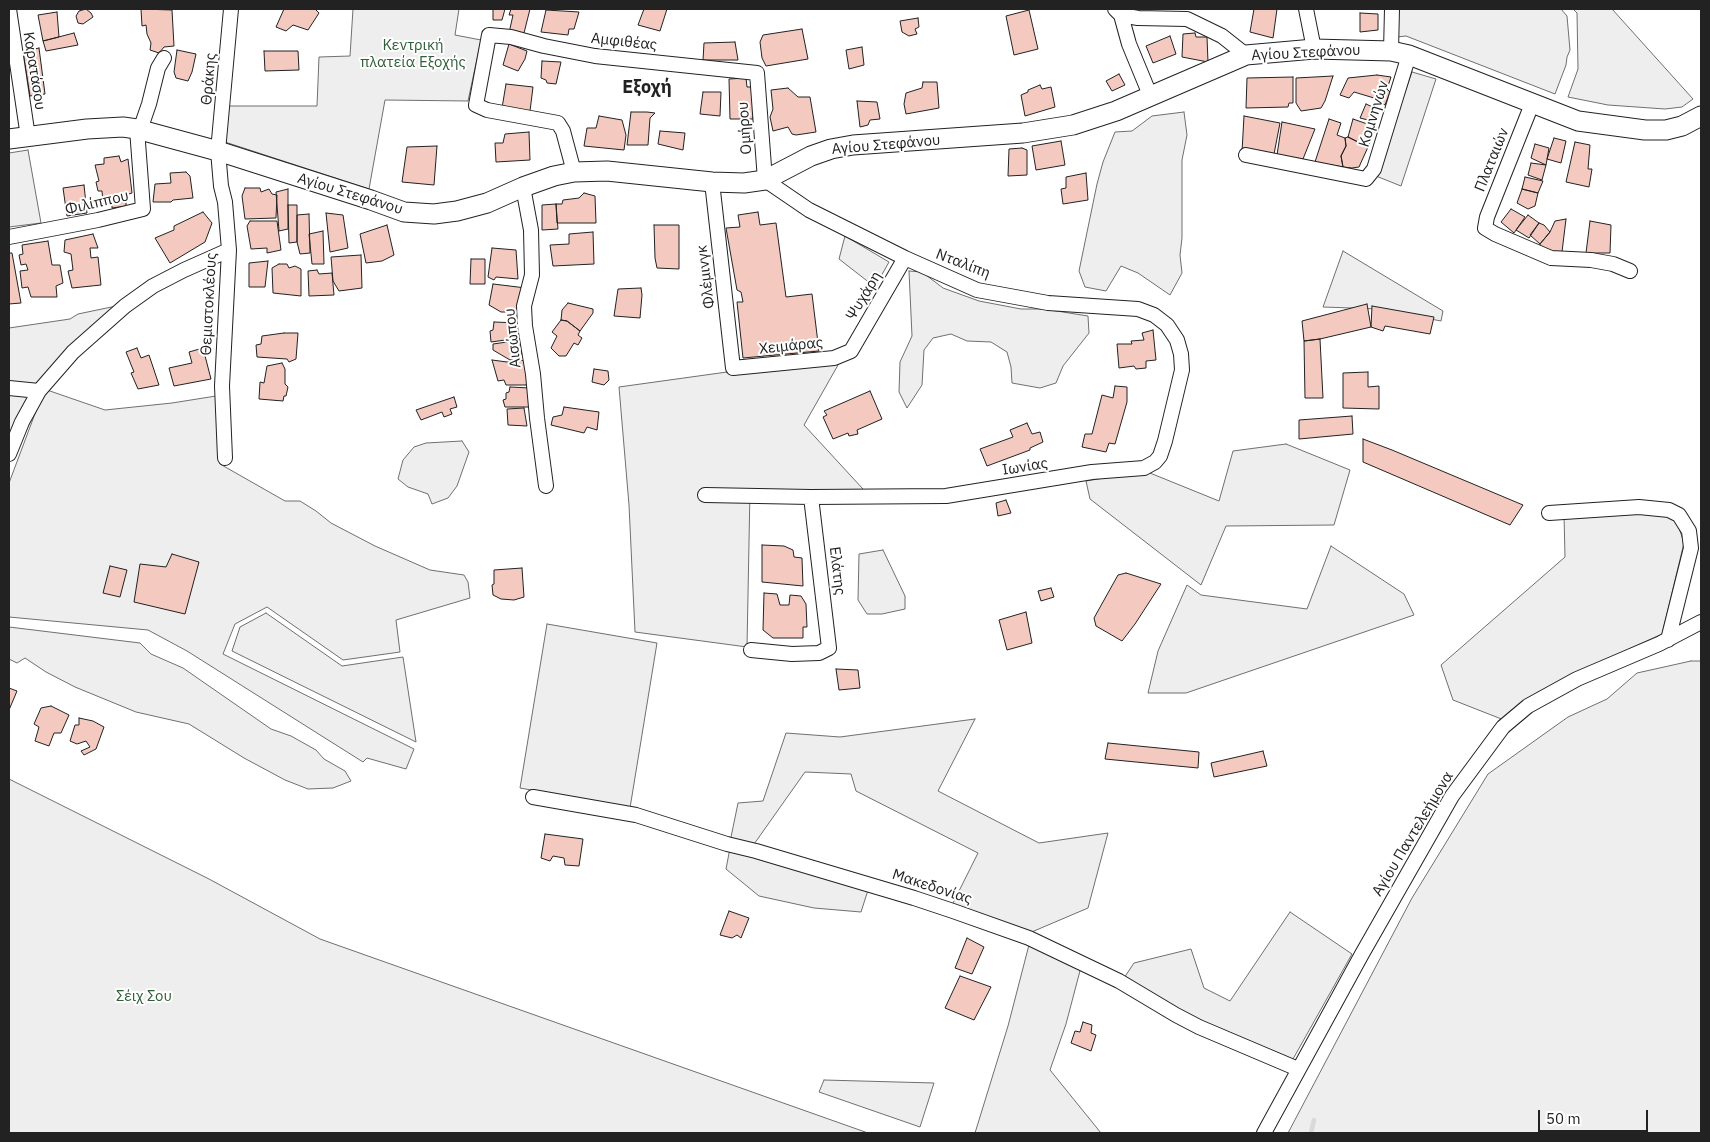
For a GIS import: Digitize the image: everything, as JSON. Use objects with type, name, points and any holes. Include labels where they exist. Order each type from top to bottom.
[{"type":"street","name":"Καρατάσου","points":[[9,9],[28,137]]},
{"type":"street","name":"Θράκης","points":[[218,151],[231,9]]},
{"type":"street","points":[[1306,9],[1314,49]]},
{"type":"street","points":[[1390,51],[1392,9]]},
{"type":"street","points":[[1118,11],[1138,18],[1186,14],[1222,36],[1246,55]]},
{"type":"street","points":[[1118,11],[1150,95]]},
{"type":"street","name":"Αμφιθέας","points":[[574,172],[563,131],[558,123],[486,110],[476,105],[489,35],[511,37],[595,56],[757,73]]},
{"type":"street","name":"Αγίου Στεφάνου","points":[[9,138],[87,129],[138,129],[218,151],[404,212],[434,214],[457,211],[487,203],[523,187],[554,176],[574,172],[606,171],[712,182],[744,183],[765,180],[811,156],[831,148],[1031,132],[1074,125],[1116,110],[1246,55],[1314,49],[1390,51],[1409,56],[1578,121],[1646,130],[1666,130],[1682,126],[1701,116]]},
{"type":"street","name":"Κομνηνών","points":[[1246,155],[1366,179],[1374,169],[1409,56]]},
{"type":"street","points":[[138,129],[149,104],[158,68],[164,58]]},
{"type":"street","name":"Ομήρου","points":[[757,73],[765,180]]},
{"type":"street","name":"Πλαταιών","points":[[1532,104],[1484,228],[1551,258],[1591,260],[1613,264],[1630,271]]},
{"type":"street","name":"Φιλίππου","points":[[9,237],[98,220],[143,208],[138,129]]},
{"type":"street","name":"Θεμιστοκλέους","points":[[218,151],[229,250],[222,386],[225,458]]},
{"type":"street","name":"Νταλίπη","points":[[765,180],[809,210],[905,258],[977,290],[1048,303],[1138,310],[1154,315],[1166,325]]},
{"type":"street","name":"Φλέμινγκ","points":[[712,182],[733,368]]},
{"type":"street","name":"Αισώπου","points":[[523,187],[531,230],[532,266],[532,275],[524,306],[525,326],[533,374],[546,486]]},
{"type":"street","points":[[9,454],[22,422],[39,391],[73,352],[125,306],[153,286],[229,250]]},
{"type":"street","name":"Ψυχάρη","points":[[850,351],[905,258]]},
{"type":"street","name":"Ιωνίας","points":[[705,495],[811,497],[946,496],[1092,472],[1137,469],[1156,462],[1165,441],[1182,370],[1181,354],[1177,340],[1166,325]]},
{"type":"street","name":"Χειμάρας","points":[[733,368],[834,358],[850,351]]},
{"type":"street","points":[[9,388],[39,391]]},
{"type":"street","name":"Ελάτης","points":[[751,650],[792,654],[819,652],[829,648],[811,497]]},
{"type":"street","points":[[1550,513],[1638,507],[1669,510],[1679,515],[1685,521],[1689,532],[1690,548],[1668,640]]},
{"type":"street","name":"Αγίου Παντελεήμονα","points":[[1264,1133],[1452,796],[1503,727],[1528,706],[1577,679],[1668,640],[1701,622]]},
{"type":"street","name":"Μακεδονίας","points":[[533,797],[636,815],[727,844],[906,895],[972,918],[1028,938],[1119,981],[1199,1027],[1298,1069]]},
{"type":"green space","name":"Κεντρική πλατεία Εξοχής","points":[[353,9],[459,9],[455,35],[481,40],[468,101],[385,100],[369,189],[225,142],[228,106],[317,106],[319,57],[350,56]]},
{"type":"green space","points":[[1399,9],[1561,9],[1567,16],[1570,50],[1555,94],[1406,36],[1397,37]]},
{"type":"green space","points":[[1573,9],[1612,9],[1693,99],[1682,107],[1665,109],[1608,105],[1568,97],[1578,69],[1577,13]]},
{"type":"green space","points":[[1412,72],[1436,79],[1401,186],[1376,176]]},
{"type":"green space","points":[[1184,112],[1187,135],[1182,160],[1182,238],[1180,255],[1182,273],[1170,295],[1138,273],[1121,266],[1106,291],[1085,287],[1079,271],[1097,184],[1103,162],[1115,132],[1132,131],[1152,116]]},
{"type":"green space","points":[[28,150],[41,223],[9,227],[9,153]]},
{"type":"green space","points":[[845,236],[889,262],[875,287],[839,259]]},
{"type":"green space","points":[[1343,251],[1443,311],[1441,321],[1379,309],[1323,307]]},
{"type":"green space","points":[[909,271],[922,272],[943,288],[979,301],[1021,309],[1044,309],[1088,316],[1089,333],[1063,366],[1056,383],[1040,388],[1012,383],[1011,367],[1007,352],[991,342],[967,341],[951,334],[933,338],[924,350],[922,385],[907,408],[899,392],[900,362],[912,336]]},
{"type":"green space","points":[[121,305],[37,389],[9,386],[9,328],[70,319],[78,314]]},
{"type":"green space","points":[[842,358],[804,425],[863,489],[861,493],[750,490],[747,647],[635,632],[629,505],[619,387]]},
{"type":"green space","points":[[9,390],[34,392],[9,438]]},
{"type":"green space","points":[[47,390],[105,410],[216,396],[220,464],[285,501],[300,501],[331,523],[375,546],[430,570],[464,575],[468,582],[470,598],[396,620],[400,652],[343,660],[267,607],[235,624],[223,654],[414,749],[406,769],[367,758],[363,762],[187,651],[148,630],[9,617],[9,483],[36,411]]},
{"type":"green space","points":[[462,441],[469,452],[457,486],[448,498],[432,504],[428,494],[408,487],[398,479],[403,460],[414,447],[426,443]]},
{"type":"green space","points":[[1286,444],[1350,470],[1334,525],[1226,526],[1201,585],[1090,499],[1086,481],[1145,471],[1219,501],[1233,451]]},
{"type":"green space","points":[[1635,511],[1669,516],[1678,525],[1684,543],[1662,634],[1593,665],[1504,720],[1453,700],[1441,665],[1565,557],[1564,515]]},
{"type":"green space","points":[[1331,546],[1404,594],[1414,615],[1186,693],[1148,693],[1158,651],[1187,585],[1201,595],[1307,609]]},
{"type":"green space","points":[[883,550],[905,596],[905,609],[882,614],[867,614],[858,600],[859,554]]},
{"type":"green space","points":[[266,613],[342,666],[403,657],[416,742],[232,651],[240,627]]},
{"type":"green space","points":[[547,624],[657,643],[630,808],[520,788]]},
{"type":"green space","points":[[9,627],[140,643],[151,654],[183,668],[271,729],[291,736],[316,750],[324,759],[345,771],[351,781],[333,788],[308,789],[285,780],[244,758],[189,724],[136,712],[75,687],[46,672],[25,658],[17,663],[9,659]]},
{"type":"green space","points":[[1691,661],[1701,661],[1701,1133],[1288,1133],[1412,898],[1488,774],[1568,717],[1607,699],[1637,673]]},
{"type":"green space","points":[[975,719],[938,791],[1039,843],[1108,833],[1088,908],[1027,934],[951,907],[978,853],[856,791],[851,774],[805,772],[752,847],[730,842],[738,803],[763,801],[786,733],[840,737]]},
{"type":"green space","name":"Σέιχ Σου","points":[[9,779],[209,879],[320,939],[868,1133],[9,1133]]},
{"type":"green space","points":[[730,848],[869,887],[861,912],[814,908],[759,896],[726,869]]},
{"type":"green space","points":[[1290,912],[1352,954],[1293,1059],[1176,1010],[1124,978],[1134,963],[1191,949],[1204,988],[1230,1001]]},
{"type":"green space","points":[[1030,941],[1081,967],[1066,1024],[1050,1070],[1101,1133],[975,1133],[1008,1026]]},
{"type":"green space","points":[[824,1080],[934,1083],[920,1127],[819,1092]]},
{"type":"building","points":[[86,9],[93,17],[83,24],[78,23],[76,16],[79,11]]},
{"type":"building","points":[[141,9],[172,10],[174,46],[164,47],[159,53],[150,50],[151,43],[146,25],[142,26]]},
{"type":"building","points":[[284,9],[315,9],[319,13],[308,30],[293,25],[286,31],[276,27]]},
{"type":"building","points":[[493,9],[505,9],[502,20],[493,20]]},
{"type":"building","points":[[511,9],[530,9],[523,37],[509,33],[513,15],[509,15]]},
{"type":"building","points":[[644,9],[667,9],[660,31],[638,25]]},
{"type":"building","points":[[1254,9],[1277,9],[1273,38],[1250,32]]},
{"type":"building","points":[[546,10],[579,12],[574,29],[569,29],[568,35],[541,32]]},
{"type":"building","points":[[1029,10],[1038,49],[1014,55],[1006,16]]},
{"type":"building","points":[[57,12],[59,37],[43,41],[38,15]]},
{"type":"building","points":[[1360,13],[1378,14],[1378,30],[1360,32]]},
{"type":"building","points":[[918,18],[919,27],[915,29],[917,34],[909,36],[902,32],[900,21]]},
{"type":"building","points":[[802,29],[808,59],[766,66],[762,58],[760,42],[763,35]]},
{"type":"building","points":[[74,33],[78,45],[46,51],[43,41]]},
{"type":"building","points":[[1195,33],[1196,37],[1207,37],[1208,62],[1182,57],[1183,34]]},
{"type":"building","points":[[1170,36],[1176,54],[1153,63],[1146,46]]},
{"type":"building","points":[[735,42],[738,60],[703,60],[704,43]]},
{"type":"building","points":[[509,44],[527,51],[518,71],[503,65]]},
{"type":"building","points":[[862,47],[864,65],[849,69],[846,50]]},
{"type":"building","points":[[39,48],[45,94],[30,96],[23,52]]},
{"type":"building","points":[[177,50],[196,54],[188,81],[176,78],[174,72]]},
{"type":"building","points":[[264,51],[298,51],[299,70],[265,71]]},
{"type":"building","points":[[542,61],[561,62],[556,84],[547,83],[546,80],[541,78]]},
{"type":"building","points":[[1119,74],[1125,85],[1112,91],[1106,81]]},
{"type":"building","points":[[1377,75],[1391,77],[1387,89],[1390,92],[1385,105],[1374,98],[1354,92],[1349,98],[1340,95],[1348,78]]},
{"type":"building","points":[[1333,76],[1321,108],[1301,111],[1296,103],[1296,78]]},
{"type":"building","points":[[1293,77],[1293,103],[1289,103],[1288,107],[1246,108],[1247,78]]},
{"type":"building","points":[[746,78],[747,87],[754,87],[753,119],[730,119],[729,79]]},
{"type":"building","points":[[923,82],[937,82],[939,108],[906,114],[904,104],[906,93],[922,88]]},
{"type":"building","points":[[506,84],[533,87],[530,111],[502,108]]},
{"type":"building","points":[[1040,85],[1042,89],[1051,87],[1055,107],[1025,116],[1021,95]]},
{"type":"building","points":[[788,88],[798,97],[810,97],[816,132],[796,135],[792,134],[788,127],[773,131],[770,117],[773,109],[771,90]]},
{"type":"building","points":[[703,92],[721,92],[720,116],[700,114]]},
{"type":"building","points":[[857,101],[877,102],[880,119],[870,120],[868,125],[860,127]]},
{"type":"building","points":[[1366,104],[1377,109],[1372,121],[1360,118]]},
{"type":"building","points":[[631,112],[655,113],[650,118],[648,145],[627,145]]},
{"type":"building","points":[[599,116],[622,120],[626,135],[624,150],[584,146],[587,128],[596,128]]},
{"type":"building","points":[[1244,116],[1280,123],[1274,154],[1242,152]]},
{"type":"building","points":[[1329,119],[1341,123],[1337,135],[1345,138],[1346,146],[1341,156],[1343,167],[1315,162]]},
{"type":"building","points":[[1353,119],[1376,127],[1368,147],[1348,137]]},
{"type":"building","points":[[1282,122],[1315,129],[1303,159],[1277,155]]},
{"type":"building","points":[[660,131],[685,133],[683,150],[658,144]]},
{"type":"building","points":[[529,132],[530,160],[496,162],[495,143],[503,143],[505,134]]},
{"type":"building","points":[[1348,137],[1368,147],[1359,167],[1343,167],[1341,156],[1346,146],[1345,138]]},
{"type":"building","points":[[1554,138],[1566,141],[1561,163],[1547,159]]},
{"type":"building","points":[[1061,141],[1065,165],[1036,170],[1032,146]]},
{"type":"building","points":[[1575,142],[1590,145],[1588,169],[1592,169],[1589,187],[1566,182]]},
{"type":"building","points":[[1535,144],[1549,148],[1546,165],[1531,158]]},
{"type":"building","points":[[437,146],[434,185],[402,182],[407,147]]},
{"type":"building","points":[[1022,148],[1027,150],[1027,175],[1008,176],[1009,149]]},
{"type":"building","points":[[119,156],[121,162],[128,159],[132,193],[126,195],[126,206],[112,208],[112,203],[103,203],[102,191],[98,191],[96,182],[99,181],[95,165],[104,164],[104,158]]},
{"type":"building","points":[[1531,163],[1546,165],[1542,180],[1528,175]]},
{"type":"building","points":[[186,172],[190,176],[193,198],[173,200],[171,202],[153,202],[155,184],[171,183],[170,173]]},
{"type":"building","points":[[1086,173],[1088,200],[1063,204],[1061,189],[1066,188],[1066,177]]},
{"type":"building","points":[[1525,177],[1543,181],[1538,193],[1522,189]]},
{"type":"building","points":[[84,185],[87,213],[67,216],[63,188]]},
{"type":"building","points":[[245,188],[260,188],[261,192],[269,189],[272,194],[277,195],[276,218],[245,219],[242,196]]},
{"type":"building","points":[[288,189],[288,229],[279,231],[276,192]]},
{"type":"building","points":[[1522,189],[1538,193],[1535,206],[1528,209],[1517,203]]},
{"type":"building","points":[[584,193],[595,196],[596,223],[557,223],[556,204],[562,204],[563,200],[579,198]]},
{"type":"building","points":[[556,204],[558,229],[542,230],[542,205]]},
{"type":"building","points":[[288,205],[297,205],[297,242],[289,243]]},
{"type":"building","points":[[1511,209],[1525,217],[1514,233],[1501,222]]},
{"type":"building","points":[[203,212],[212,223],[205,242],[170,263],[155,238],[174,230],[174,226]]},
{"type":"building","points":[[758,212],[760,225],[776,223],[786,297],[812,294],[819,351],[743,358],[737,302],[743,302],[741,292],[737,290],[726,228],[740,227],[738,215]]},
{"type":"building","points":[[326,213],[343,215],[348,248],[330,252]]},
{"type":"building","points":[[309,214],[310,253],[300,254],[297,242],[297,215]]},
{"type":"building","points":[[1528,215],[1539,223],[1529,238],[1516,230]]},
{"type":"building","points":[[1566,219],[1562,252],[1550,253],[1540,248],[1540,244],[1550,232],[1555,221]]},
{"type":"building","points":[[250,221],[277,221],[281,250],[267,253],[267,248],[251,249],[247,226]]},
{"type":"building","points":[[1590,221],[1611,225],[1610,253],[1586,253]]},
{"type":"building","points":[[1539,223],[1544,225],[1550,232],[1540,244],[1530,235]]},
{"type":"building","points":[[387,225],[394,255],[382,261],[366,263],[360,234]]},
{"type":"building","points":[[654,225],[679,225],[679,269],[657,268]]},
{"type":"building","points":[[323,231],[324,264],[312,264],[309,234]]},
{"type":"building","points":[[593,232],[594,264],[553,266],[550,245],[569,244],[569,234]]},
{"type":"building","points":[[93,234],[98,248],[90,248],[91,258],[98,257],[101,285],[72,288],[68,271],[73,270],[71,254],[64,252],[65,240]]},
{"type":"building","points":[[48,241],[52,265],[60,265],[63,283],[56,286],[57,297],[31,297],[28,287],[22,288],[20,271],[28,270],[26,264],[21,265],[19,255],[23,254],[22,245]]},
{"type":"building","points":[[492,248],[516,250],[518,279],[496,277],[494,280],[488,277]]},
{"type":"building","points":[[9,253],[12,253],[21,303],[9,304]]},
{"type":"building","points":[[361,255],[362,288],[339,291],[333,281],[331,257]]},
{"type":"building","points":[[471,259],[485,259],[485,284],[470,284]]},
{"type":"building","points":[[268,261],[265,287],[249,287],[249,263]]},
{"type":"building","points":[[279,264],[287,264],[289,268],[295,266],[301,269],[301,296],[273,293],[272,268]]},
{"type":"building","points":[[317,270],[319,274],[332,273],[334,295],[309,296],[308,271]]},
{"type":"building","points":[[493,284],[526,288],[519,312],[501,312],[489,305]]},
{"type":"building","points":[[641,288],[640,318],[614,316],[618,289]]},
{"type":"building","points":[[568,303],[593,309],[593,313],[580,331],[567,321],[561,320],[562,310]]},
{"type":"building","points":[[1367,304],[1371,327],[1304,341],[1302,321]]},
{"type":"building","points":[[1372,306],[1434,317],[1430,334],[1385,326],[1383,331],[1371,327]]},
{"type":"building","points":[[561,320],[567,321],[580,331],[578,335],[582,338],[578,345],[574,343],[566,356],[559,356],[551,348],[557,336],[552,332]]},
{"type":"building","points":[[494,322],[518,323],[520,338],[491,342],[490,331],[493,330]]},
{"type":"building","points":[[1153,330],[1156,360],[1146,361],[1146,368],[1136,369],[1134,366],[1119,368],[1117,344],[1132,344],[1131,341],[1144,340],[1142,333]]},
{"type":"building","points":[[298,333],[296,359],[289,362],[287,359],[257,357],[256,345],[261,344],[262,336]]},
{"type":"building","points":[[1320,339],[1323,398],[1305,398],[1304,341]]},
{"type":"building","points":[[521,340],[522,353],[519,358],[510,360],[493,350],[493,344]]},
{"type":"building","points":[[137,348],[141,358],[149,355],[159,385],[138,389],[131,373],[134,372],[126,352]]},
{"type":"building","points":[[203,348],[211,379],[174,386],[169,368],[192,363],[189,352]]},
{"type":"building","points":[[492,360],[507,362],[527,360],[529,377],[526,385],[506,385],[504,380],[498,381]]},
{"type":"building","points":[[282,363],[285,369],[285,384],[288,387],[283,401],[259,399],[260,382],[264,383],[267,366]]},
{"type":"building","points":[[594,369],[608,371],[609,380],[604,385],[592,382]]},
{"type":"building","points":[[1368,372],[1368,387],[1379,386],[1379,409],[1343,408],[1343,373]]},
{"type":"building","points":[[1115,386],[1127,387],[1127,402],[1115,444],[1109,443],[1106,452],[1082,447],[1085,434],[1092,434],[1102,395],[1113,398]]},
{"type":"building","points":[[510,387],[530,388],[531,407],[505,407],[503,400],[506,399],[506,393],[509,392]]},
{"type":"building","points":[[870,391],[882,419],[857,430],[858,434],[849,436],[848,433],[833,439],[823,417],[827,415],[824,411]]},
{"type":"building","points":[[454,397],[457,407],[450,409],[452,414],[444,417],[442,412],[421,420],[416,410]]},
{"type":"building","points":[[564,407],[599,412],[597,430],[587,427],[584,433],[551,425],[553,417],[562,415]]},
{"type":"building","points":[[524,408],[527,426],[508,425],[507,409]]},
{"type":"building","points":[[1352,416],[1353,434],[1299,439],[1299,420]]},
{"type":"building","points":[[1027,423],[1032,434],[1040,432],[1043,442],[1030,448],[1030,450],[987,466],[980,449],[1013,437],[1010,430]]},
{"type":"building","points":[[1363,439],[1523,505],[1510,525],[1363,462]]},
{"type":"building","points":[[1006,500],[1011,513],[998,516],[996,503]]},
{"type":"building","points":[[762,545],[784,546],[793,550],[794,557],[802,558],[803,586],[762,582]]},
{"type":"building","points":[[172,554],[199,562],[185,614],[134,602],[140,564],[166,567]]},
{"type":"building","points":[[110,566],[127,570],[120,597],[103,593]]},
{"type":"building","points":[[522,568],[524,597],[514,600],[501,599],[493,595],[494,570]]},
{"type":"building","points":[[1126,573],[1161,584],[1122,641],[1096,626],[1094,618],[1118,575]]},
{"type":"building","points":[[1051,588],[1054,597],[1041,601],[1038,591]]},
{"type":"building","points":[[764,593],[777,594],[780,605],[789,605],[790,595],[801,596],[806,604],[807,627],[803,627],[803,638],[773,638],[763,630]]},
{"type":"building","points":[[1026,612],[1032,643],[1007,650],[999,620]]},
{"type":"building","points":[[836,669],[858,670],[860,688],[839,690]]},
{"type":"building","points":[[9,688],[17,691],[9,710]]},
{"type":"building","points":[[51,706],[69,715],[61,733],[54,733],[49,746],[35,741],[39,727],[34,724],[41,708]]},
{"type":"building","points":[[79,718],[93,721],[104,727],[96,749],[84,755],[81,751],[90,747],[86,741],[77,744],[70,741],[75,725],[79,725]]},
{"type":"building","points":[[1108,743],[1199,752],[1198,768],[1105,759]]},
{"type":"building","points":[[1263,751],[1267,766],[1214,777],[1211,763]]},
{"type":"building","points":[[545,834],[583,839],[579,866],[565,865],[564,858],[553,856],[550,861],[541,858]]},
{"type":"building","points":[[729,911],[749,918],[741,938],[737,935],[732,938],[720,935]]},
{"type":"building","points":[[967,938],[984,947],[972,974],[955,968]]},
{"type":"building","points":[[960,976],[991,987],[974,1020],[945,1008]]},
{"type":"building","points":[[1083,1022],[1092,1025],[1091,1033],[1096,1035],[1091,1051],[1071,1043],[1075,1031],[1080,1032]]},
{"type":"waterway","points":[[1311,1133],[1314,1120]]},
{"type":"district","name":"Εξοχή","points":[[647,88]]}]
